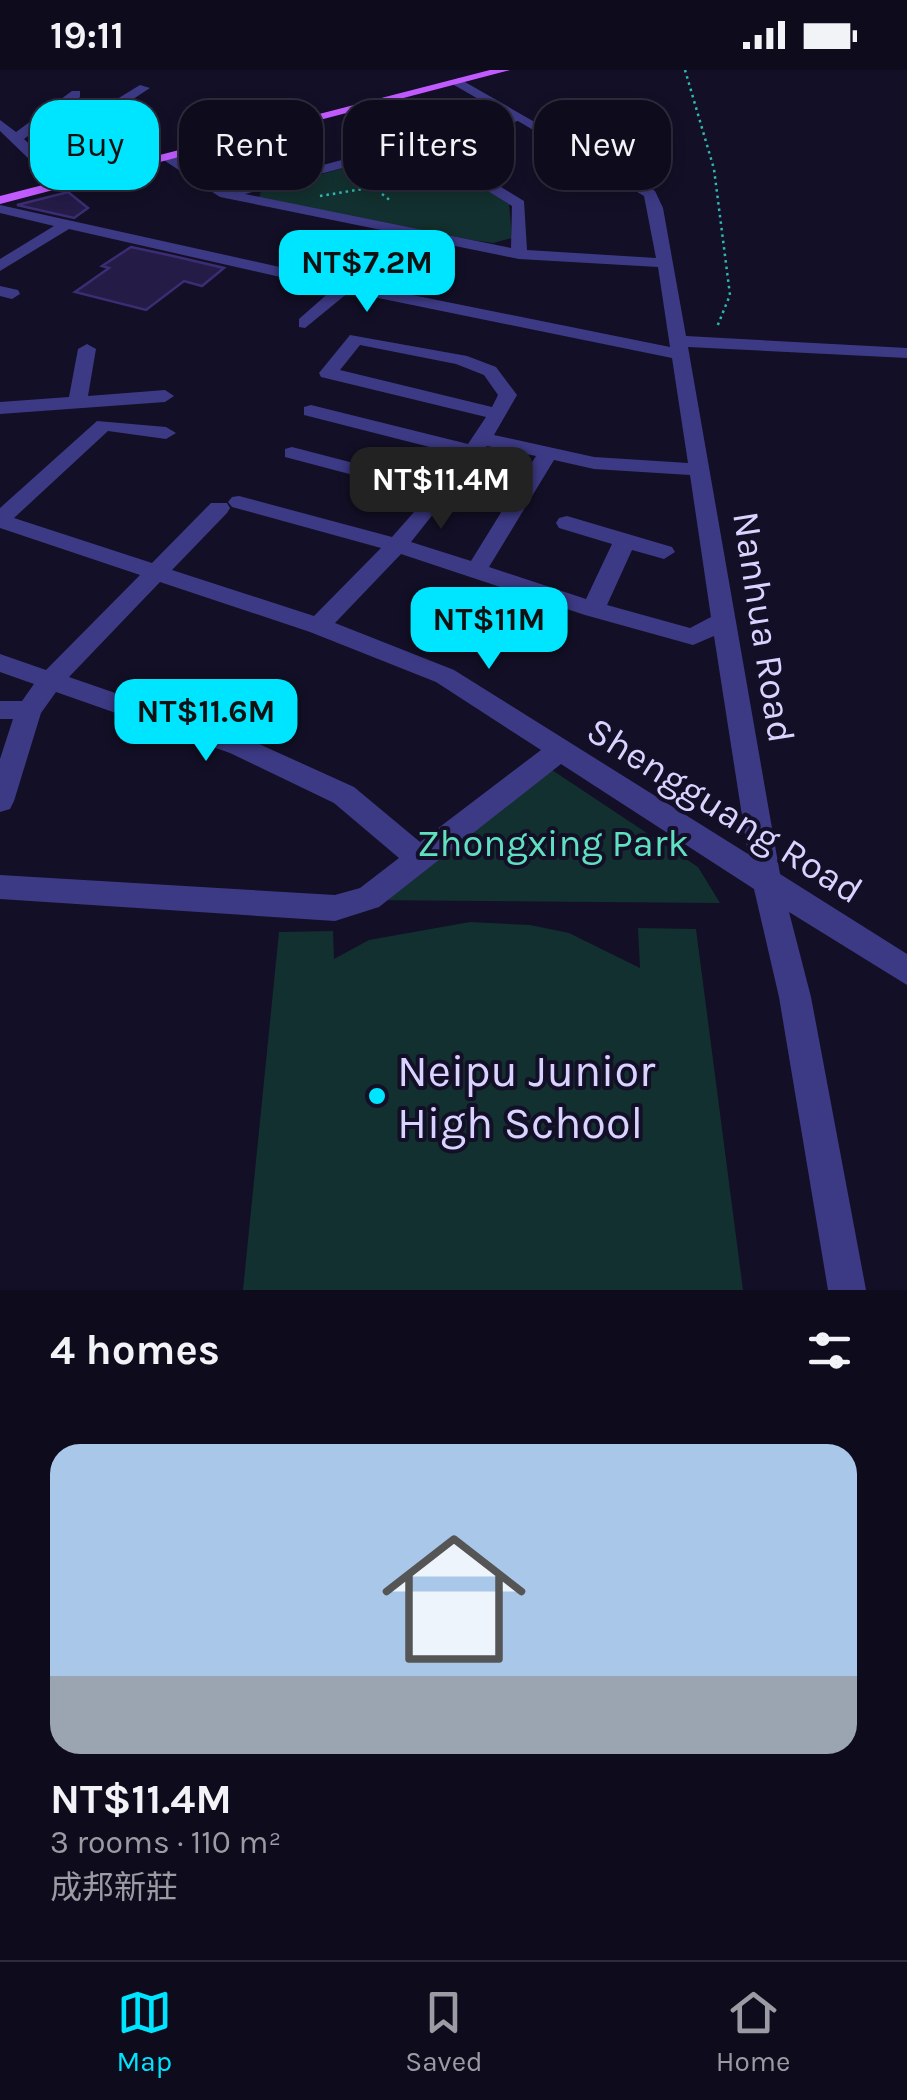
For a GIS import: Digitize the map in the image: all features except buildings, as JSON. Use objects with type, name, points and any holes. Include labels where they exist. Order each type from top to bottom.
[{"type":"main road","points":[[159,159],[504,70]]},
{"type":"main road","points":[[0,200],[39,190]]},
{"type":"street","name":"Nanhua Road","points":[[458,82],[650,194],[667,263],[766,878],[795,997],[847,1290]]},
{"type":"street","points":[[124,100],[144,88]]},
{"type":"street","points":[[17,138],[76,94]]},
{"type":"street","points":[[514,117],[519,116]]},
{"type":"street","points":[[0,124],[30,152]]},
{"type":"street","points":[[166,157],[226,194],[519,254],[667,263]]},
{"type":"street","points":[[226,194],[343,163]]},
{"type":"street","points":[[496,190],[519,204],[519,254]]},
{"type":"street","points":[[0,209],[346,286],[680,349],[712,340],[907,353]]},
{"type":"street","points":[[0,266],[63,226]]},
{"type":"street","points":[[305,323],[408,231]]},
{"type":"street","points":[[356,339],[461,360],[490,371],[503,405],[328,373],[356,339]]},
{"type":"street","points":[[78,402],[87,349]]},
{"type":"street","points":[[0,408],[165,396]]},
{"type":"street","points":[[318,626],[397,545],[479,446],[503,405]]},
{"type":"street","points":[[312,411],[479,446],[548,452],[594,463],[701,470]]},
{"type":"street","points":[[0,520],[104,424],[166,433]]},
{"type":"street","points":[[292,452],[441,492]]},
{"type":"street","points":[[477,569],[548,452]]},
{"type":"street","points":[[0,801],[29,710],[51,680],[155,572],[229,505],[397,545],[593,609],[694,637],[725,620]]},
{"type":"street","name":"Shengguang Road","points":[[0,520],[318,626],[444,676],[907,971]]},
{"type":"street","points":[[568,523],[664,552]]},
{"type":"street","points":[[593,609],[625,540]]},
{"type":"street","points":[[0,663],[239,746],[344,795],[420,858]]},
{"type":"street","points":[[0,710],[29,710]]},
{"type":"street","points":[[0,887],[334,908],[368,898],[560,750]]},
{"type":"path","points":[[685,70],[714,169],[730,295],[712,340]]},
{"type":"path","points":[[320,196],[356,190]]},
{"type":"path","points":[[382,194],[392,202]]},
{"type":"green space","points":[[343,168],[343,190],[487,190],[509,204],[512,238],[493,243],[472,240],[259,198],[265,190],[323,190],[323,174]]},
{"type":"green space","name":"Zhongxing Park","points":[[549,768],[698,867],[720,903],[367,900]]},
{"type":"green space","points":[[470,922],[530,925],[569,933],[640,968],[638,928],[696,929],[743,1290],[243,1290],[279,932],[333,931],[334,959],[369,940]]},
{"type":"place","name":"Neipu Junior High School","points":[[377,1096]]}]
